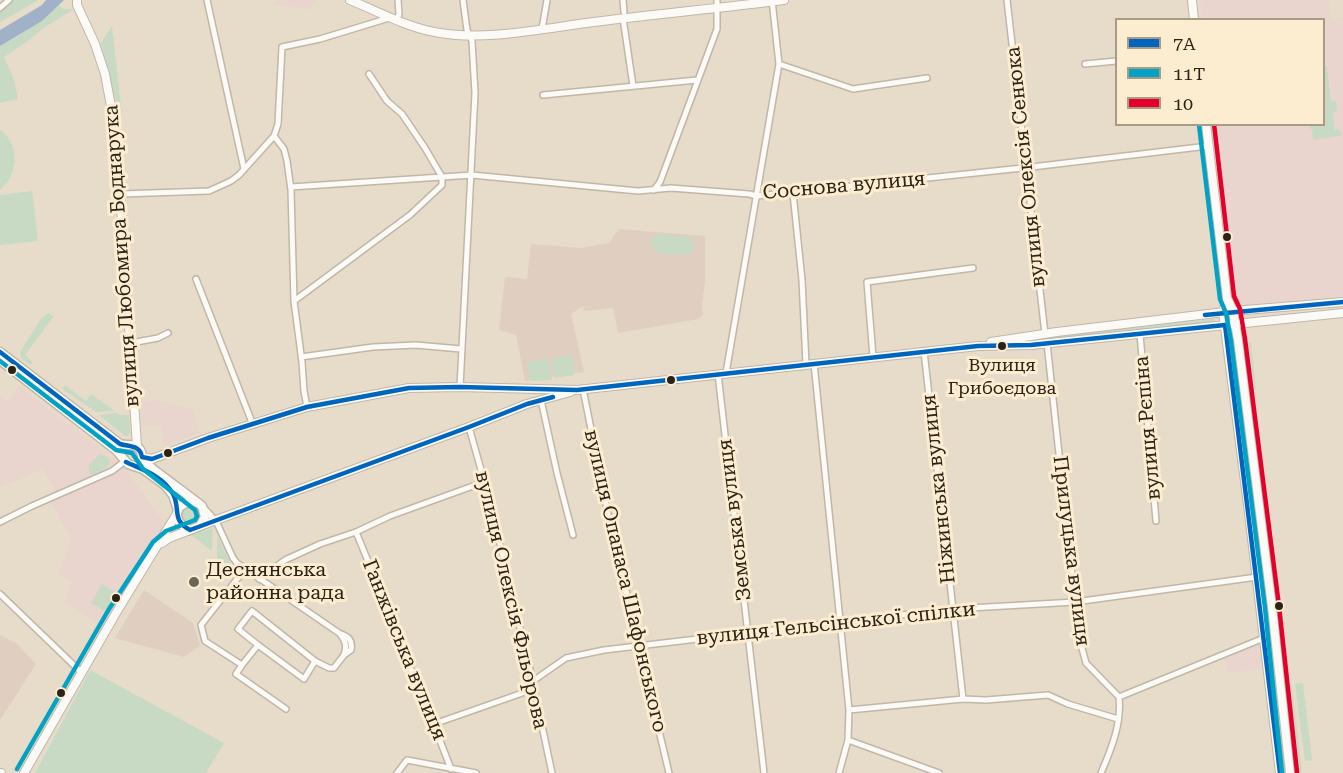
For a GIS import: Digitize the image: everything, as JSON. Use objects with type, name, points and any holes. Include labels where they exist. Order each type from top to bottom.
[{"type":"main road","name":"вулиця Любомира Боднарука","points":[[77,0],[77,5],[95,44],[108,88],[116,133],[131,342],[133,446]]},
{"type":"main road","points":[[350,0],[394,19],[431,31],[470,36],[717,4],[784,0]]},
{"type":"main road","points":[[1192,0],[1194,18]]},
{"type":"main road","points":[[1206,126],[1227,298],[1233,311],[1235,324],[1290,773]]},
{"type":"main road","points":[[1227,298],[1223,312],[1280,773]]},
{"type":"main road","points":[[978,346],[1045,334],[1223,312],[1343,302]]},
{"type":"main road","points":[[142,457],[152,459],[208,438],[307,407],[409,388],[580,389],[924,351],[978,346],[1031,345],[1343,313]]},
{"type":"main road","points":[[1045,334],[1047,343]]},
{"type":"main road","points":[[0,352],[120,444],[141,450],[142,457],[154,470],[200,504],[205,517],[200,526]]},
{"type":"main road","points":[[0,360],[107,442],[127,461],[165,485],[173,495],[180,525],[190,530]]},
{"type":"main road","points":[[525,389],[529,396],[527,404]]},
{"type":"main road","points":[[159,546],[169,538],[200,526],[527,404],[580,389]]},
{"type":"main road","points":[[127,461],[124,451],[133,446]]},
{"type":"main road","points":[[127,461],[139,462],[142,457]]},
{"type":"main road","points":[[24,773],[116,613],[182,505],[187,502],[200,504]]},
{"type":"street","points":[[0,8],[9,0]]},
{"type":"street","points":[[207,0],[244,169]]},
{"type":"street","points":[[121,194],[208,191],[231,181],[274,136],[280,112],[282,47],[394,19],[399,14],[398,0]]},
{"type":"street","points":[[460,387],[475,93],[472,41],[467,30],[463,0]]},
{"type":"street","points":[[542,28],[547,0]]},
{"type":"street","points":[[623,0],[633,86]]},
{"type":"street","name":"вулиця Олексія Сенюка","points":[[1007,0],[1045,334]]},
{"type":"street","name":"Земська вулиця","points":[[764,773],[722,374],[780,64],[772,1]]},
{"type":"street","points":[[653,190],[660,182],[713,43],[717,29],[717,4]]},
{"type":"street","points":[[1085,64],[1115,61]]},
{"type":"street","points":[[780,64],[853,89],[927,78]]},
{"type":"street","points":[[294,301],[410,215],[442,185],[442,177],[425,148],[402,114],[387,101],[369,74]]},
{"type":"street","points":[[543,95],[697,80]]},
{"type":"street","points":[[274,136],[284,149],[291,187],[294,301],[307,407]]},
{"type":"street","name":"Соснова вулиця","points":[[291,187],[472,175],[638,191],[671,188],[757,196],[1208,146]]},
{"type":"street","points":[[793,193],[849,710],[848,740],[839,773]]},
{"type":"street","points":[[873,357],[867,282],[973,268]]},
{"type":"street","points":[[196,279],[253,425]]},
{"type":"street","points":[[131,342],[158,338],[168,333]]},
{"type":"street","name":"вулиця Рєпіна","points":[[1140,334],[1156,521]]},
{"type":"street","name":"Прилуцька вулиця","points":[[1047,343],[1080,641],[1086,663],[1119,697]]},
{"type":"street","points":[[301,357],[373,347],[416,345],[461,349]]},
{"type":"street","name":"Ніжинська вулиця","points":[[924,351],[963,699]]},
{"type":"street","name":"вулиця Опанаса Шафонського","points":[[580,389],[669,773]]},
{"type":"street","points":[[541,400],[573,535]]},
{"type":"street","name":"вулиця Олексія Фльорова","points":[[469,427],[533,681],[552,773]]},
{"type":"street","points":[[0,522],[112,471],[127,461]]},
{"type":"street","points":[[259,579],[285,560],[320,544],[484,482]]},
{"type":"street","points":[[200,504],[216,520],[233,558],[244,569],[339,633],[346,643],[346,648],[344,655],[334,668],[329,668],[315,661],[252,611],[238,629],[304,679],[315,661]]},
{"type":"street","name":"Ганжівська вулиця","points":[[356,532],[451,769]]},
{"type":"street","points":[[242,665],[205,641],[201,625],[244,569]]},
{"type":"street","name":"вулиця Гельсінської спілки","points":[[434,724],[528,691],[533,681],[566,658],[604,650],[952,609],[1075,602],[1257,577]]},
{"type":"street","points":[[0,594],[82,673]]},
{"type":"street","points":[[1101,773],[1113,744],[1120,704],[1119,697],[1264,638]]},
{"type":"street","points":[[258,645],[237,674],[286,709]]},
{"type":"street","points":[[849,710],[963,699],[986,700],[1048,695],[1068,704],[1118,719]]},
{"type":"street","points":[[848,740],[939,773]]},
{"type":"street","points":[[397,773],[407,760],[476,773]]},
{"type":"shaded area","points":[[278,0],[317,0],[311,9],[275,5]]},
{"type":"shaded area","points":[[1200,0],[1328,0],[1331,19],[1343,18],[1343,298],[1237,309],[1233,291],[1215,126],[1325,126],[1325,18],[1203,18]]},
{"type":"shaded area","points":[[619,229],[705,236],[703,315],[698,319],[618,333],[613,308],[584,311],[583,306],[571,314],[584,372],[525,381],[516,335],[499,330],[505,277],[527,279],[531,244],[581,248],[609,243]]},
{"type":"shaded area","points":[[19,386],[124,467],[165,524],[105,629],[64,602],[72,582],[58,575],[71,539],[51,502],[54,488],[43,469],[0,488],[0,396],[7,402]]},
{"type":"shaded area","points":[[158,400],[193,410],[200,433],[165,446],[160,425],[142,427],[141,402]]},
{"type":"shaded area","points":[[144,590],[193,623],[200,646],[184,657],[115,638]]},
{"type":"shaded area","points":[[0,635],[16,643],[36,664],[0,720]]},
{"type":"shaded area","points":[[1260,639],[1263,669],[1228,673],[1223,656]]},
{"type":"green space","points":[[13,0],[39,0],[0,22],[0,10]]},
{"type":"green space","points":[[59,5],[63,9],[74,9],[4,57],[14,80],[18,99],[0,103],[0,46],[42,21]]},
{"type":"green space","points":[[112,26],[122,115],[118,109],[101,43]]},
{"type":"green space","points":[[1325,66],[1327,66],[1331,102],[1336,101],[1337,111],[1333,112],[1335,130],[1342,133],[1340,136],[1313,140],[1312,129],[1309,126],[1325,126]]},
{"type":"green space","points":[[0,129],[11,143],[15,160],[11,176],[0,190]]},
{"type":"green space","points":[[32,191],[38,241],[0,245],[0,195]]},
{"type":"green space","points":[[657,234],[688,237],[693,241],[694,249],[688,255],[656,251],[651,246],[651,242]]},
{"type":"green space","points":[[48,313],[54,316],[25,355],[33,362],[31,365],[21,358],[20,352],[40,320]]},
{"type":"green space","points":[[1214,319],[1215,321],[1211,322],[1056,338],[1056,336]]},
{"type":"green space","points":[[1245,342],[1251,342],[1256,389],[1251,391]]},
{"type":"green space","points":[[1232,343],[1234,343],[1272,645],[1270,646],[1248,461]]},
{"type":"green space","points":[[572,355],[574,375],[555,378],[552,358]]},
{"type":"green space","points":[[548,359],[552,380],[530,381],[527,362]]},
{"type":"green space","points":[[65,385],[86,401],[91,394],[115,411],[96,412],[62,389]]},
{"type":"green space","points":[[115,413],[129,415],[130,432],[128,436],[99,415]]},
{"type":"green space","points":[[100,454],[109,460],[108,466],[91,475],[89,465]]},
{"type":"green space","points":[[191,506],[198,509],[201,516],[198,523],[191,526],[184,523],[181,516],[184,509]]},
{"type":"green space","points":[[213,528],[212,551],[191,535]]},
{"type":"green space","points":[[217,536],[232,566],[225,576],[217,558]]},
{"type":"green space","points":[[102,584],[117,593],[106,612],[91,603]]},
{"type":"green space","points":[[1272,650],[1286,773],[1284,773],[1270,651]]},
{"type":"green space","points":[[90,670],[224,743],[206,773],[35,773]]},
{"type":"green space","points":[[1303,683],[1312,760],[1305,761],[1295,684]]},
{"type":"green space","points":[[1289,685],[1292,685],[1302,773],[1295,773],[1286,695]]},
{"type":"water","points":[[46,0],[64,0],[42,21],[0,46],[0,30],[42,5]]},
{"type":"transit line","name":"11Т","points":[[1199,126],[1220,299],[1226,313],[1231,341],[1265,608],[1282,773]]},
{"type":"transit line","name":"10","points":[[1214,126],[1234,296],[1240,309],[1245,339],[1279,606],[1297,772]]},
{"type":"transit line","name":"7А","points":[[1205,315],[1343,302]]},
{"type":"transit line","name":"7А","points":[[0,352],[120,444],[137,448],[142,457],[152,459],[208,438],[307,407],[409,388],[577,390],[978,346],[1031,345],[1225,325],[1280,773]]},
{"type":"transit line","name":"11Т","points":[[0,361],[116,450],[132,453],[143,469],[195,510],[197,516],[195,520],[166,531],[153,542],[109,609],[17,769]]},
{"type":"transit line","name":"7А","points":[[126,462],[152,474],[169,488],[175,499],[178,518],[190,530],[527,404],[553,397]]},
{"type":"place","name":"Вулиця Грибоєдова","points":[[1002,346]]},
{"type":"place","name":"Деснянська районна рада","points":[[194,582]]}]
